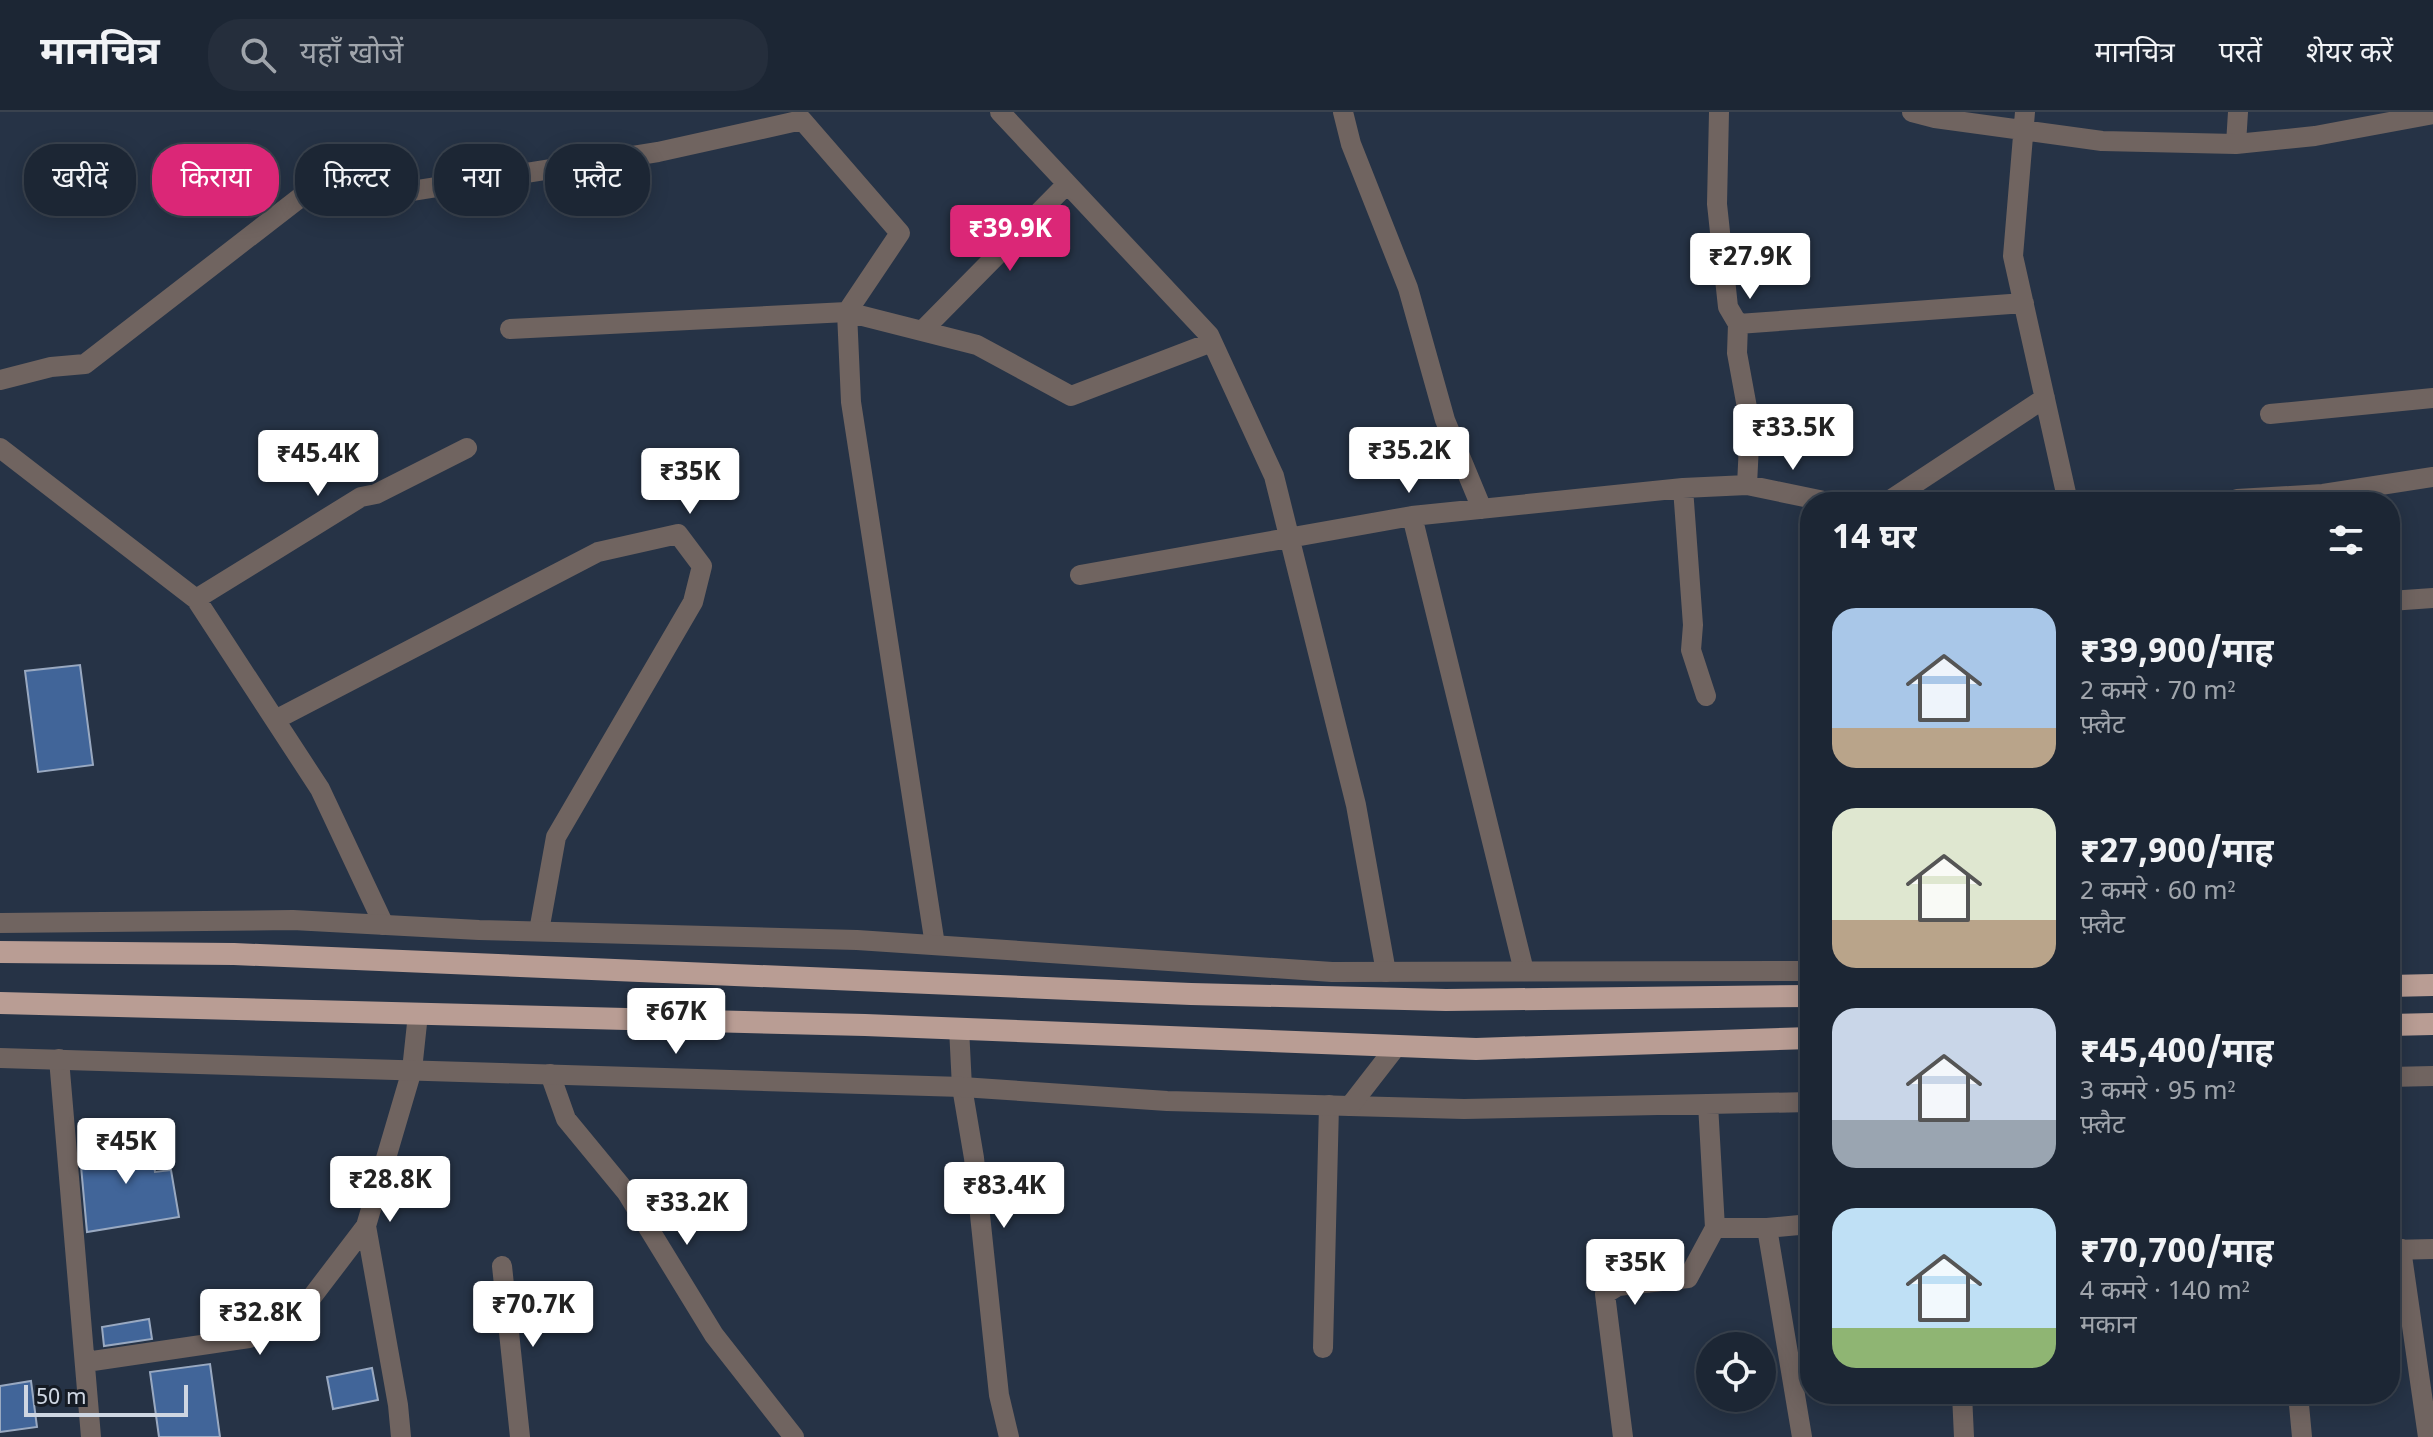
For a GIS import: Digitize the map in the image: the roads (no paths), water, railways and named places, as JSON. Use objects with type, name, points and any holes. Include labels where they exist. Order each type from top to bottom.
[{"type":"highway","points":[[0,952],[234,954],[1348,998],[1446,1000],[1800,996]]},
{"type":"highway","points":[[2400,986],[2433,985]]},
{"type":"highway","points":[[0,1003],[959,1028],[1395,1048],[1476,1049],[1800,1038]]},
{"type":"highway","points":[[2400,1025],[2433,1024]]},
{"type":"street","points":[[1000,112],[1209,335],[1274,476],[1356,805],[1386,972]]},
{"type":"street","points":[[1343,112],[1351,144],[1408,288],[1445,420],[1482,509]]},
{"type":"street","points":[[1719,112],[1717,204],[1728,307],[1738,324],[1737,353],[1750,424],[1747,485]]},
{"type":"street","points":[[1912,112],[1935,118],[2025,121],[2102,141],[2236,144],[2315,136],[2402,116],[2433,114]]},
{"type":"street","points":[[2236,144],[2238,112]]},
{"type":"street","points":[[0,380],[51,367],[85,364],[306,193],[355,200],[658,152],[802,120],[900,233],[847,312],[851,402],[935,945]]},
{"type":"street","points":[[2025,121],[2013,256],[2066,492]]},
{"type":"street","points":[[922,331],[1067,184]]},
{"type":"street","points":[[1738,324],[2024,303]]},
{"type":"street","points":[[510,329],[847,312],[977,345],[1071,396],[1212,342]]},
{"type":"street","points":[[1902,492],[2045,398]]},
{"type":"street","points":[[2270,414],[2433,398]]},
{"type":"street","points":[[0,448],[196,599],[320,789],[384,925]]},
{"type":"street","points":[[196,599],[361,497],[376,494],[467,448]]},
{"type":"street","points":[[2336,492],[2433,477]]},
{"type":"street","points":[[1080,575],[1412,516],[1683,488],[1747,485],[1800,496]]},
{"type":"street","points":[[1683,488],[1693,625],[1691,650],[1706,696]]},
{"type":"street","points":[[1412,516],[1524,971]]},
{"type":"street","points":[[275,720],[598,552],[678,534],[702,566],[693,602],[556,837],[539,931]]},
{"type":"street","points":[[2400,600],[2433,598]]},
{"type":"street","points":[[0,923],[293,920],[479,930],[857,940],[1332,972],[1800,971]]},
{"type":"street","points":[[457,964],[479,930]]},
{"type":"street","points":[[1332,972],[1348,998]]},
{"type":"street","points":[[86,1362],[249,1338],[305,1306],[366,1226],[412,1070],[418,1014]]},
{"type":"street","points":[[959,1028],[962,1087],[974,1158],[999,1395],[1009,1437]]},
{"type":"street","points":[[1350,1106],[1395,1048]]},
{"type":"street","points":[[0,1058],[962,1087],[1167,1101],[1464,1109],[1800,1102]]},
{"type":"street","points":[[59,1059],[91,1437]]},
{"type":"street","points":[[550,1074],[566,1119],[627,1193],[714,1335],[794,1437]]},
{"type":"street","points":[[2400,1077],[2433,1076]]},
{"type":"street","points":[[1623,1437],[1605,1294],[1618,1286],[1688,1278],[1715,1228],[1708,1104]]},
{"type":"street","points":[[1323,1348],[1329,1105]]},
{"type":"street","points":[[1715,1228],[1800,1225]]},
{"type":"street","points":[[366,1226],[401,1437]]},
{"type":"street","points":[[1767,1228],[1802,1437]]},
{"type":"street","points":[[2400,1250],[2433,1249]]},
{"type":"street","points":[[502,1266],[520,1437]]},
{"type":"street","points":[[2400,1278],[2428,1437]]},
{"type":"street","points":[[1962,1404],[1964,1437]]},
{"type":"street","points":[[2299,1404],[2302,1437]]}]
